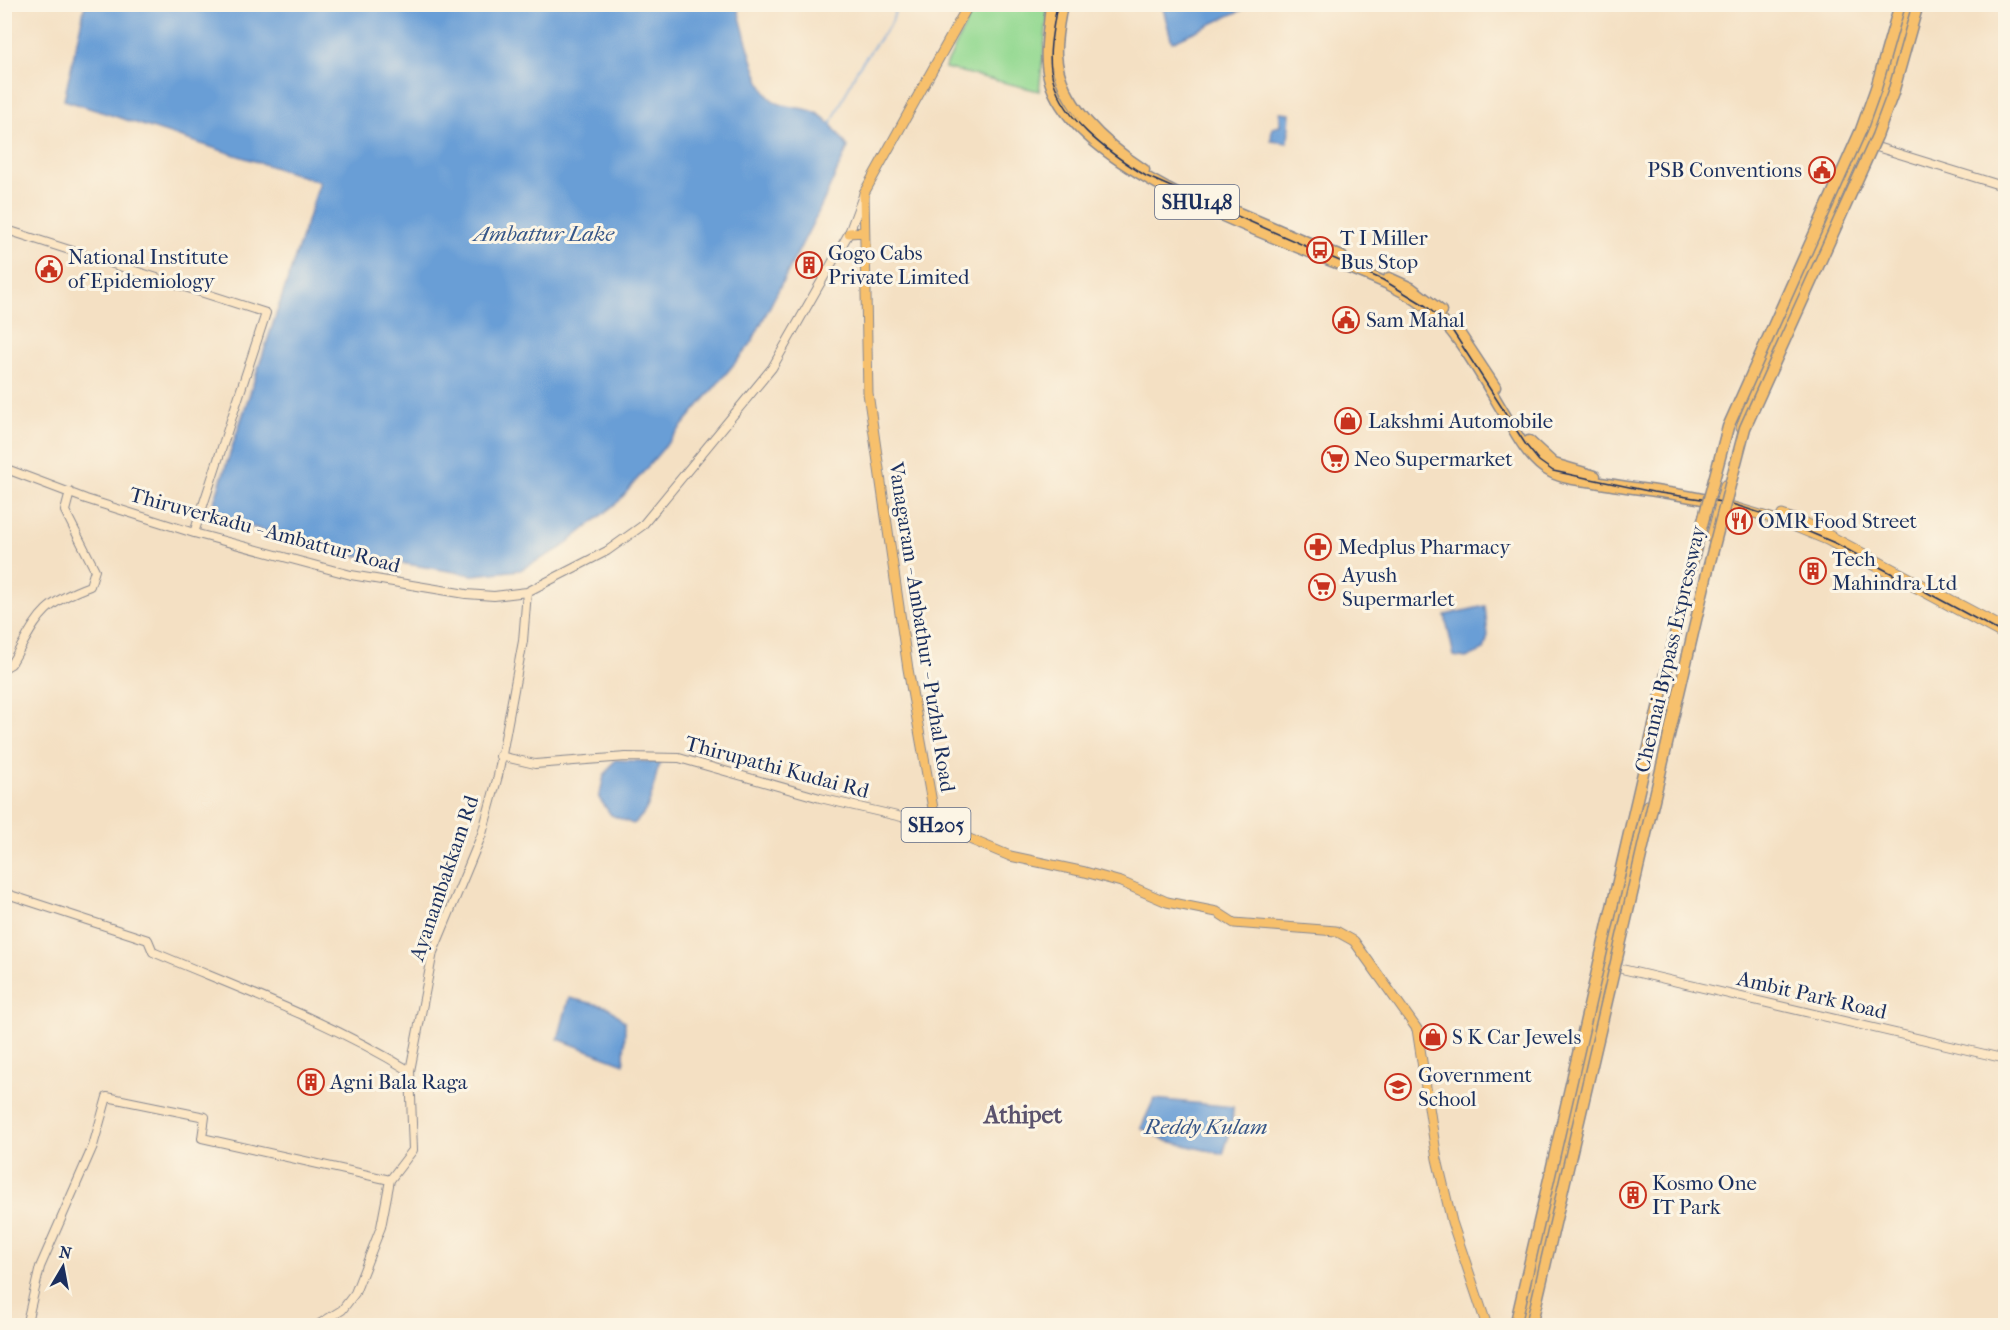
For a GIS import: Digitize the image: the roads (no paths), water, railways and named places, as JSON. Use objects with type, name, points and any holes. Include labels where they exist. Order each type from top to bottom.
[{"type":"highway","name":"SHU148","points":[[1051,4],[1047,51],[1051,82],[1057,97],[1075,122],[1120,162],[1177,194],[1397,290],[1437,316],[1474,366],[1523,445],[1538,463],[1551,472],[1576,479],[1716,499]]},
{"type":"highway","name":"SHU148","points":[[1062,4],[1056,55],[1062,83],[1082,115],[1143,169],[1411,288],[1428,300],[1447,317],[1466,340],[1533,446],[1554,464],[1599,477],[1716,499]]},
{"type":"highway","name":"Chennai Bypass Expressway","points":[[1516,1326],[1688,581],[1728,427],[1861,130],[1902,4]]},
{"type":"highway","name":"Chennai Bypass Expressway","points":[[1531,1326],[1707,573],[1745,428],[1877,136],[1893,93],[1918,4]]},
{"type":"main road","name":"Vanagaram - Ambathur - Puzhal Road","points":[[936,825],[908,669],[868,393],[864,193],[969,4]]},
{"type":"main road","points":[[1863,143],[1902,4]]},
{"type":"main road","points":[[1524,1326],[1716,499],[1743,401],[1882,103],[1910,4]]},
{"type":"main road","points":[[849,233],[864,232]]},
{"type":"main road","name":"SHU148","points":[[1716,499],[1806,523],[2006,636]]},
{"type":"main road","name":"SHU148","points":[[1875,564],[2006,628]]},
{"type":"main road","name":"SH205","points":[[936,825],[1017,859],[1112,879],[1167,902],[1217,912],[1234,922],[1336,931],[1354,941],[1417,1029],[1437,1159],[1452,1222],[1487,1326]]},
{"type":"main road","points":[[1516,1326],[1606,965]]},
{"type":"street","points":[[1863,143],[2006,187]]},
{"type":"street","name":"Thiruverkadu - Ambattur Road","points":[[4,468],[194,533],[397,585],[486,596],[527,592],[607,551],[642,525],[772,368],[849,233],[864,193]]},
{"type":"street","points":[[4,229],[266,313],[194,533]]},
{"type":"street","points":[[4,668],[11,664],[43,610],[62,596],[90,586],[95,570],[65,511],[70,492]]},
{"type":"street","name":"Ayanambakkam Rd","points":[[316,1326],[342,1310],[355,1293],[381,1227],[390,1180],[412,1150],[410,1071],[433,952],[482,834],[498,777],[500,756],[507,733],[523,640],[527,592]]},
{"type":"street","name":"Thirupathi Kudai Rd","points":[[500,756],[535,764],[626,757],[679,758],[820,798],[936,825]]},
{"type":"street","points":[[4,893],[148,940],[153,952],[256,994],[370,1046],[410,1071]]},
{"type":"street","name":"Ambit Park Road","points":[[1606,965],[2006,1059]]},
{"type":"street","points":[[26,1326],[39,1267],[93,1146],[107,1097],[205,1116],[202,1138],[390,1180]]},
{"type":"water","points":[[1162,4],[1244,5],[1242,10],[1172,42]]},
{"type":"water","name":"Ambattur Lake","points":[[85,5],[737,5],[754,67],[769,97],[779,104],[807,109],[823,117],[848,147],[817,215],[750,345],[619,501],[561,548],[520,570],[473,575],[329,551],[210,514],[320,182],[64,100]]},
{"type":"water","points":[[1280,112],[1290,113],[1288,143],[1271,141],[1272,128],[1280,126]]},
{"type":"water","points":[[1485,606],[1488,636],[1484,650],[1466,658],[1454,656],[1445,615]]},
{"type":"water","points":[[615,760],[660,762],[649,804],[633,824],[611,815],[599,798],[604,776]]},
{"type":"water","points":[[569,998],[608,1007],[625,1022],[624,1064],[558,1039]]},
{"type":"water","name":"Reddy Kulam","points":[[1154,1099],[1233,1107],[1232,1126],[1223,1154],[1167,1141],[1141,1128]]},
{"type":"waterway","points":[[830,126],[858,68],[892,22],[897,4]]},
{"type":"railway","points":[[1057,4],[1051,45],[1051,69],[1055,86],[1063,103],[1087,132],[1101,145],[1146,176],[1383,280],[1426,306],[1450,327],[1526,445],[1539,461],[1553,471],[1653,492],[1729,503],[1776,518],[1835,543],[2006,635]]},
{"type":"place","name":"PSB Conventions","points":[[1822,170]]},
{"type":"place","name":"T I Miller Bus Stop","points":[[1320,250]]},
{"type":"place","name":"Gogo Cabs Private Limited","points":[[809,265]]},
{"type":"place","name":"National Institute of Epidemiology","points":[[49,269]]},
{"type":"place","name":"Sam Mahal","points":[[1346,320]]},
{"type":"place","name":"Lakshmi Automobile","points":[[1348,421]]},
{"type":"place","name":"Neo Supermarket","points":[[1335,459]]},
{"type":"place","name":"OMR Food Street","points":[[1739,521]]},
{"type":"place","name":"Medplus Pharmacy","points":[[1318,547]]},
{"type":"place","name":"Tech Mahindra Ltd","points":[[1813,571]]},
{"type":"place","name":"Ayush Supermarlet","points":[[1322,587]]},
{"type":"place","name":"S K Car Jewels","points":[[1433,1037]]},
{"type":"place","name":"Agni Bala Raga","points":[[311,1082]]},
{"type":"place","name":"Government School","points":[[1398,1087]]},
{"type":"place","name":"Kosmo One IT Park","points":[[1633,1195]]},
{"type":"district","name":"Athipet","points":[[1023,1115]]}]
